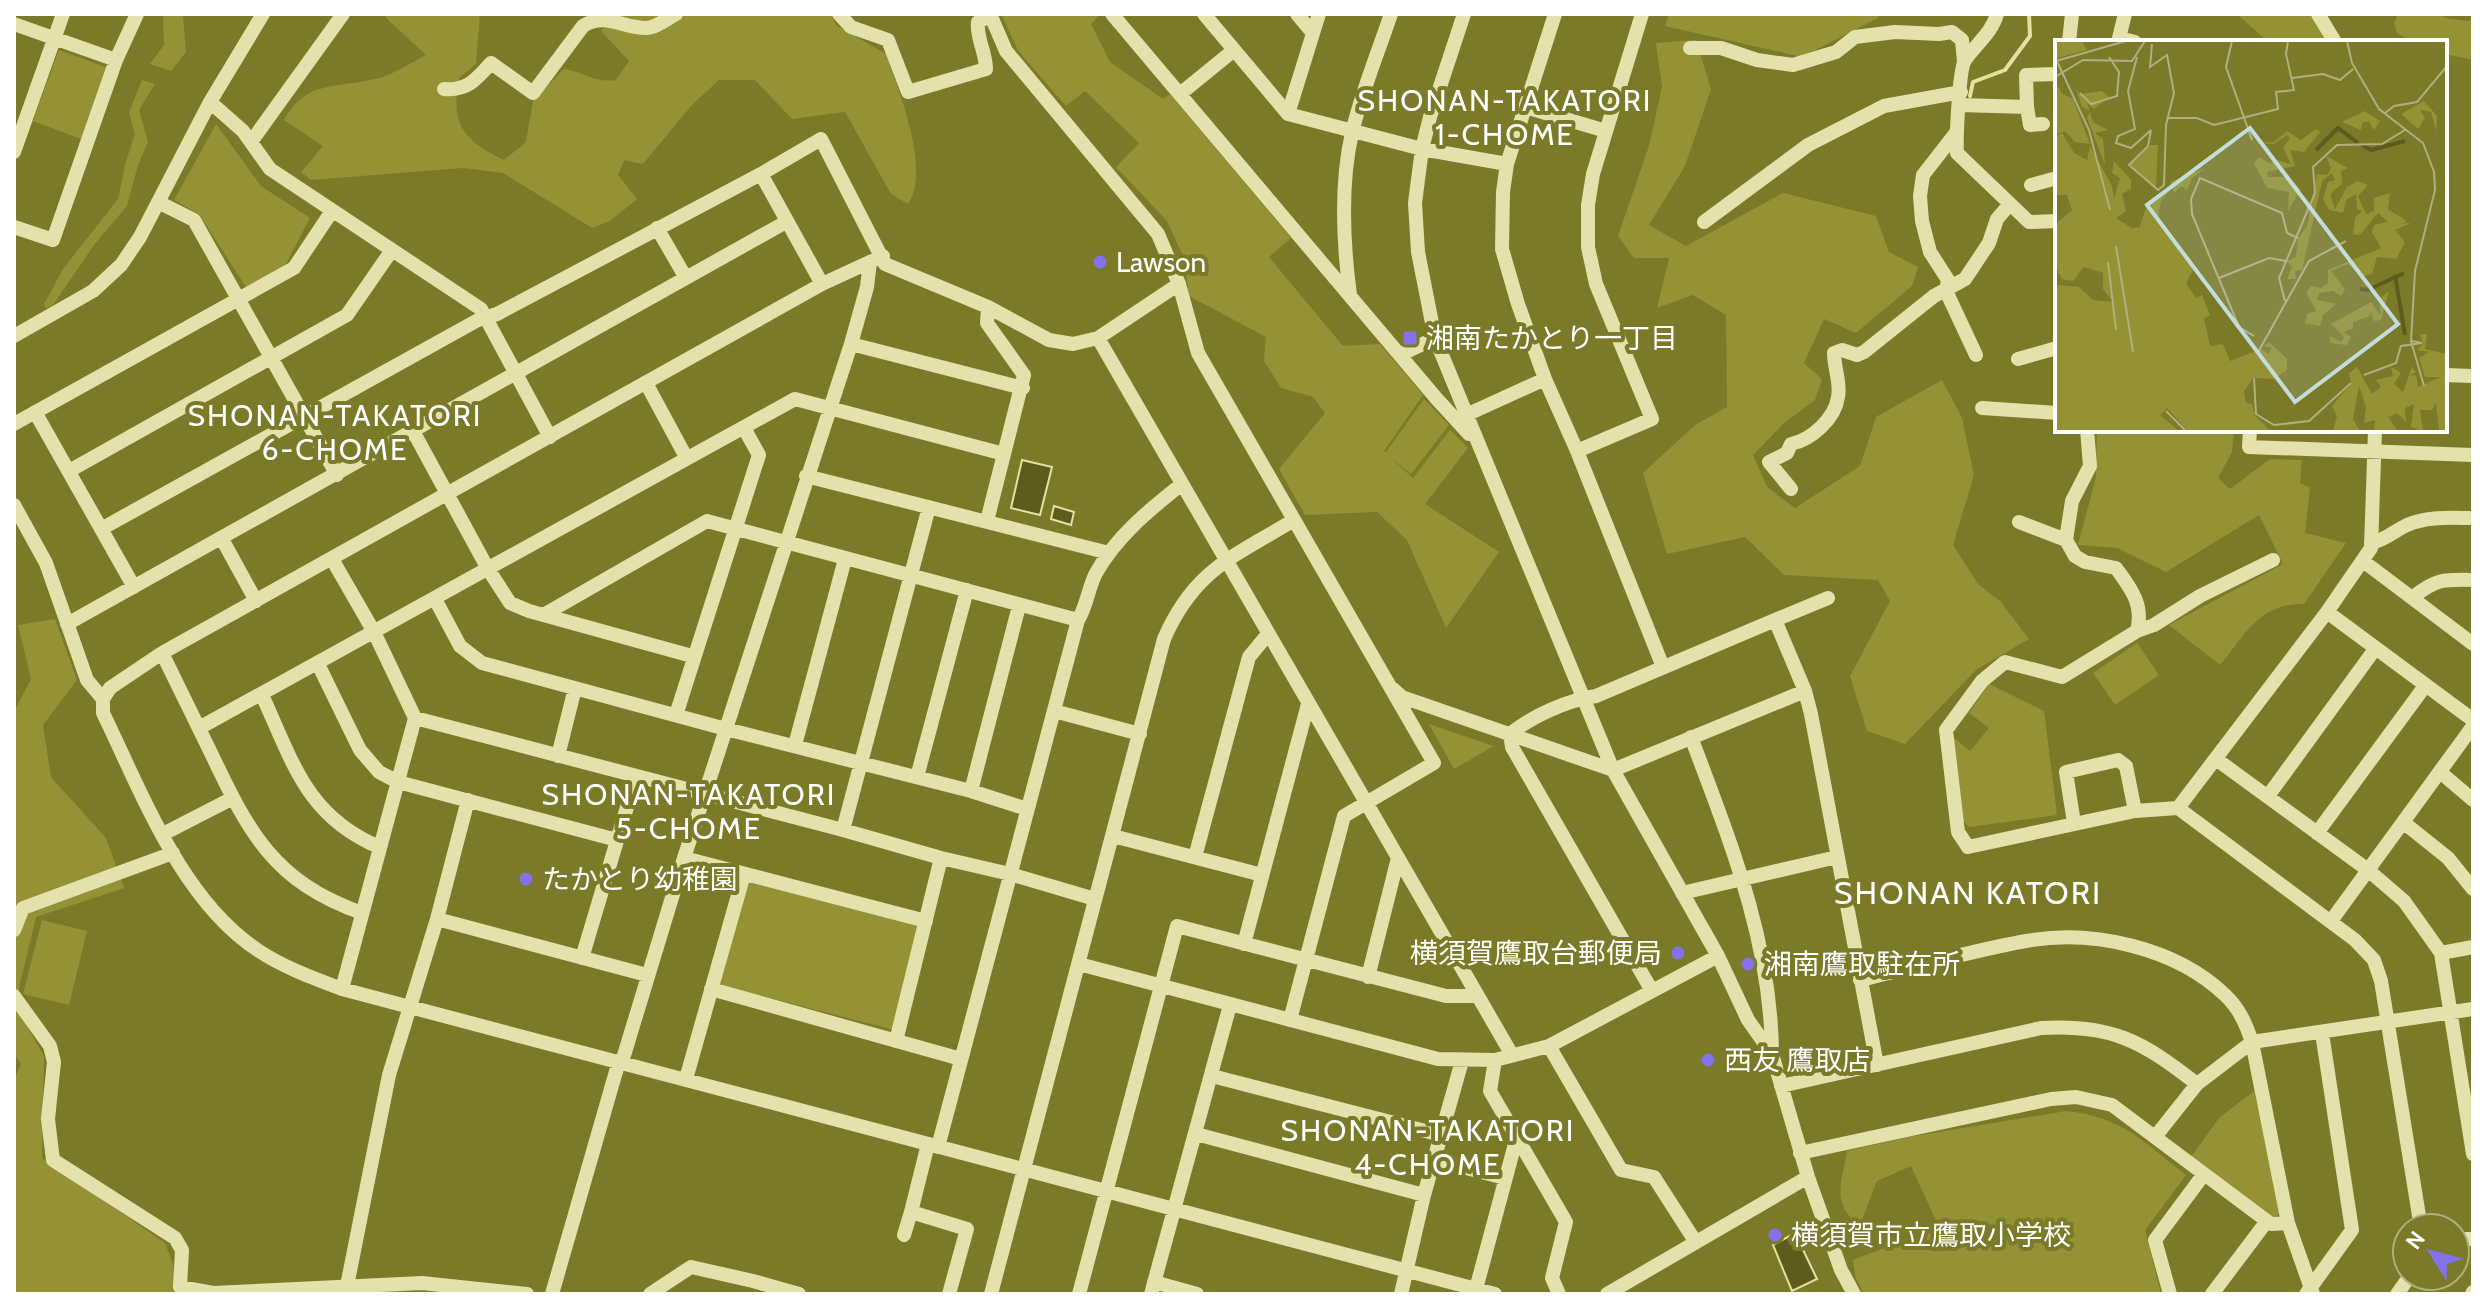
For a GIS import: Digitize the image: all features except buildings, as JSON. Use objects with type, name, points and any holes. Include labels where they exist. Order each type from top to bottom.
[{"type":"street","points":[[14,152],[63,14]]},
{"type":"street","points":[[14,227],[53,240],[116,60],[137,14]]},
{"type":"street","points":[[14,336],[93,291],[131,252],[210,102],[263,14]]},
{"type":"street","points":[[251,142],[343,14]]},
{"type":"street","points":[[444,89],[454,90],[476,82],[491,63],[533,93],[583,26],[591,21],[605,17],[647,28],[676,14]]},
{"type":"street","points":[[839,14],[851,27],[888,40],[908,92],[986,69],[986,57],[977,31],[978,22],[990,15],[1006,51],[1158,234],[1179,284],[1198,353],[1434,763],[1344,816],[1290,1020]]},
{"type":"street","points":[[1112,14],[1476,442]]},
{"type":"street","points":[[1204,14],[1288,114],[1422,149],[1507,164]]},
{"type":"street","points":[[1297,14],[1312,32]]},
{"type":"street","points":[[1288,114],[1319,14]]},
{"type":"street","points":[[1350,295],[1344,219],[1352,133],[1391,14]]},
{"type":"street","points":[[1464,14],[1430,117],[1415,203],[1418,252],[1435,338],[1613,770],[1718,956],[1748,1020],[1772,1054]]},
{"type":"street","points":[[1555,14],[1507,164],[1502,249],[1545,379],[1663,667]]},
{"type":"street","points":[[1577,451],[1652,419],[1596,284],[1588,247],[1591,190],[1642,14]]},
{"type":"street","points":[[1997,14],[1995,23],[1964,62],[1960,75],[1961,99],[1955,134],[1957,153],[2029,222],[2055,221]]},
{"type":"street","points":[[2069,40],[2072,14]]},
{"type":"street","points":[[2125,14],[2119,38],[2127,40]]},
{"type":"street","points":[[2318,14],[2334,40]]},
{"type":"street","points":[[14,24],[116,60]]},
{"type":"street","points":[[1690,48],[1721,48],[1757,60],[1793,65],[1836,52],[1855,37],[1895,32],[1952,32],[1962,40],[1964,62]]},
{"type":"street","points":[[1180,94],[1234,50]]},
{"type":"street","points":[[2043,124],[2030,125],[2026,75],[2055,74]]},
{"type":"street","points":[[1704,222],[1808,145],[1884,106],[1961,99],[2027,107]]},
{"type":"street","points":[[210,102],[251,142],[270,169],[481,309],[550,437]]},
{"type":"street","points":[[1525,107],[1606,131]]},
{"type":"street","points":[[1955,134],[1923,175],[1920,196],[1922,221],[1930,252],[1948,280],[1946,291],[1976,355]]},
{"type":"street","points":[[101,529],[478,320],[497,314],[821,139],[876,259],[988,307],[1049,340],[1073,344],[1098,338],[1179,284]]},
{"type":"street","points":[[761,174],[822,284]]},
{"type":"street","points":[[2031,185],[2055,179]]},
{"type":"street","points":[[158,202],[194,220],[337,475]]},
{"type":"street","points":[[1791,489],[1769,462],[1787,453],[1791,444],[1802,442],[1827,421],[1838,399],[1834,353],[1842,350],[1857,355],[1864,352],[1934,296],[1965,279],[1989,243],[1997,219],[2010,204]]},
{"type":"street","points":[[14,424],[294,268],[332,211]]},
{"type":"street","points":[[67,624],[786,222]]},
{"type":"street","points":[[657,228],[686,278]]},
{"type":"street","points":[[69,471],[347,315],[392,250]]},
{"type":"street","points":[[876,259],[822,284],[162,653],[110,688],[103,699],[103,713],[173,853],[213,911],[256,949],[298,973],[342,989],[1495,1294]]},
{"type":"street","points":[[552,1294],[647,975],[876,259]]},
{"type":"street","points":[[987,521],[1024,375],[987,323],[988,307]]},
{"type":"street","points":[[1098,338],[1512,1055]]},
{"type":"street","points":[[1400,355],[1435,338]]},
{"type":"street","points":[[851,344],[1023,388]]},
{"type":"street","points":[[2018,359],[2055,349]]},
{"type":"street","points":[[2447,375],[2473,376]]},
{"type":"street","points":[[1466,415],[1545,379]]},
{"type":"street","points":[[646,383],[686,457]]},
{"type":"street","points":[[199,728],[795,399],[1004,454]]},
{"type":"street","points":[[1982,408],[2055,413]]},
{"type":"street","points":[[35,412],[134,587]]},
{"type":"street","points":[[676,715],[692,656],[759,455],[744,428]]},
{"type":"street","points":[[413,431],[488,569],[510,603],[692,656]]},
{"type":"street","points":[[2087,432],[2090,466],[2072,501],[2066,540],[2075,556],[2085,562],[2116,568],[2138,600],[2140,619],[2137,631]]},
{"type":"street","points":[[2250,432],[2249,447],[2473,455]]},
{"type":"street","points":[[2178,808],[2363,561],[2371,543],[2375,432]]},
{"type":"street","points":[[806,476],[1109,553]]},
{"type":"street","points":[[904,1235],[961,1059],[1089,587],[1109,553],[1154,505],[1182,484]]},
{"type":"street","points":[[14,505],[46,563],[87,680],[103,699]]},
{"type":"street","points":[[843,830],[929,507]]},
{"type":"street","points":[[2371,543],[2383,541],[2405,526],[2429,518],[2473,518]]},
{"type":"street","points":[[991,1294],[1164,639],[1182,603],[1208,573],[1294,520]]},
{"type":"street","points":[[545,614],[707,521],[1078,620]]},
{"type":"street","points":[[2019,522],[2066,540]]},
{"type":"street","points":[[222,539],[256,601]]},
{"type":"street","points":[[332,559],[374,632],[415,718],[342,989]]},
{"type":"street","points":[[795,745],[845,559]]},
{"type":"street","points":[[2273,560],[2200,596],[2062,677],[2005,662],[1982,681],[1946,730],[1958,832],[1968,847],[2135,811],[2178,808],[2331,921],[2374,960],[2389,1023],[2419,1212]]},
{"type":"street","points":[[2363,561],[2473,644]]},
{"type":"street","points":[[2412,598],[2425,587],[2443,579],[2473,580]]},
{"type":"street","points":[[917,777],[967,590]]},
{"type":"street","points":[[1510,734],[1522,725],[1583,698],[1596,696],[1828,598]]},
{"type":"street","points":[[435,599],[460,646],[482,663],[971,791],[1027,809]]},
{"type":"street","points":[[971,791],[1019,606]]},
{"type":"street","points":[[2327,612],[2473,720]]},
{"type":"street","points":[[1775,620],[1805,691],[1877,1065]]},
{"type":"street","points":[[1195,857],[1249,657],[1268,634]]},
{"type":"street","points":[[2268,796],[2375,649]]},
{"type":"street","points":[[162,653],[247,825],[277,863],[311,890],[362,913]]},
{"type":"street","points":[[318,664],[360,750],[379,772],[398,782],[617,840]]},
{"type":"street","points":[[2317,833],[2425,686]]},
{"type":"street","points":[[1389,687],[1402,697],[1613,770],[1805,691]]},
{"type":"street","points":[[558,756],[575,688]]},
{"type":"street","points":[[262,695],[313,799],[324,813],[357,837],[379,847]]},
{"type":"street","points":[[1244,944],[1308,704]]},
{"type":"street","points":[[1054,711],[1140,734]]},
{"type":"street","points":[[415,718],[1095,899]]},
{"type":"street","points":[[2331,921],[2473,726]]},
{"type":"street","points":[[1510,734],[1512,747],[1652,991]]},
{"type":"street","points":[[1691,737],[1744,878],[1771,1003],[1772,1054],[1800,1153],[1841,1270],[1854,1294]]},
{"type":"street","points":[[2216,759],[2368,870],[2404,901],[2441,953],[2473,1154]]},
{"type":"street","points":[[2074,823],[2066,772],[2118,760],[2126,766],[2135,811]]},
{"type":"street","points":[[2440,772],[2473,800]]},
{"type":"street","points":[[582,958],[636,777]]},
{"type":"street","points":[[163,834],[233,798]]},
{"type":"street","points":[[347,1286],[389,1075],[437,919],[468,800]]},
{"type":"street","points":[[2403,822],[2448,858],[2473,889]]},
{"type":"street","points":[[1113,836],[1262,875]]},
{"type":"street","points":[[14,930],[23,908],[173,853]]},
{"type":"street","points":[[1682,893],[1837,857]]},
{"type":"street","points":[[684,858],[926,921]]},
{"type":"street","points":[[896,1041],[941,858]]},
{"type":"street","points":[[1368,977],[1398,858]]},
{"type":"street","points":[[686,1079],[744,874]]},
{"type":"street","points":[[437,919],[647,975]]},
{"type":"street","points":[[1079,1294],[1177,926],[1446,996],[1478,996]]},
{"type":"street","points":[[1860,980],[2028,940],[2082,939],[2117,944],[2191,968],[2226,996],[2243,1017],[2252,1042],[2288,1223],[2309,1292]]},
{"type":"street","points":[[2441,953],[2473,947]]},
{"type":"street","points":[[1079,964],[1438,1059],[1462,1061],[1495,1060],[1549,1046],[1718,956]]},
{"type":"street","points":[[711,989],[961,1059]]},
{"type":"street","points":[[14,996],[50,1046],[54,1062],[48,1119],[53,1160],[175,1238],[182,1250],[180,1287],[213,1293],[422,1283],[527,1294]]},
{"type":"street","points":[[1197,1294],[1152,1288],[1230,1005]]},
{"type":"street","points":[[2155,1137],[2197,1084],[2252,1042],[2473,1009]]},
{"type":"street","points":[[1781,1086],[2041,1028],[2070,1026],[2104,1030],[2155,1051],[2197,1084]]},
{"type":"street","points":[[2309,1292],[2352,1230],[2322,1033]]},
{"type":"street","points":[[1549,1046],[1621,1170],[1654,1177],[1700,1238]]},
{"type":"street","points":[[1495,1060],[1490,1091],[1566,1222],[1552,1278],[1559,1294]]},
{"type":"street","points":[[1401,1294],[1424,1195],[1462,1061]]},
{"type":"street","points":[[1212,1076],[1441,1135]]},
{"type":"street","points":[[1800,1153],[2051,1099],[2076,1097],[2112,1105],[2271,1224],[2288,1223]]},
{"type":"street","points":[[1196,1134],[1424,1195]]},
{"type":"street","points":[[1476,1289],[1516,1140]]},
{"type":"street","points":[[1435,1160],[1505,1178]]},
{"type":"street","points":[[2170,1294],[2155,1240],[2204,1174]]},
{"type":"street","points":[[1607,1294],[1808,1177]]},
{"type":"street","points":[[911,1212],[967,1229],[949,1294]]},
{"type":"street","points":[[2212,1294],[2267,1221]]},
{"type":"street","points":[[650,1294],[691,1267],[799,1294]]},
{"type":"shaded area","points":[[163,14],[183,14],[186,52],[171,71],[150,64],[164,45]]},
{"type":"shaded area","points":[[386,14],[480,14],[476,64],[459,78],[456,107],[458,119],[469,137],[504,160],[526,142],[533,101],[564,69],[601,80],[616,80],[629,61],[601,31],[615,14],[830,14],[836,25],[886,54],[915,151],[914,189],[908,204],[891,194],[845,112],[792,119],[755,80],[719,80],[692,105],[643,164],[624,160],[618,175],[637,199],[610,221],[592,228],[503,173],[463,168],[311,180],[301,172],[323,146],[284,120],[292,107],[312,92],[382,77],[426,55],[385,17]]},
{"type":"shaded area","points":[[1001,14],[1100,14],[1091,24],[1110,62],[1163,99],[1170,94],[1291,238],[1269,257],[1343,346],[1380,344],[1423,395],[1384,451],[1424,399],[1449,425],[1411,474],[1390,457],[1413,478],[1450,430],[1468,448],[1425,504],[1499,552],[1446,628],[1407,540],[1377,512],[1305,515],[1279,469],[1325,413],[1313,397],[1281,388],[1264,361],[1266,337],[1189,296],[1184,258],[1167,221],[1116,167],[1139,143],[1085,91],[1066,106],[1019,52]]},
{"type":"shaded area","points":[[1669,14],[1879,14],[1878,18],[1802,57],[1665,26]]},
{"type":"shaded area","points":[[2237,14],[2306,14],[2313,17],[2328,40],[2266,40]]},
{"type":"shaded area","points":[[2398,14],[2442,14],[2445,18],[2469,21],[2473,15],[2473,60],[2447,54],[2447,40],[2409,40],[2397,33],[2394,23]]},
{"type":"shaded area","points":[[1696,40],[1711,89],[1685,166],[1649,225],[1686,246],[1783,193],[1876,216],[1889,252],[1918,267],[1912,286],[1856,333],[1824,319],[1804,363],[1822,379],[1815,400],[1784,423],[1753,455],[1767,487],[1795,508],[1860,466],[1876,417],[1942,380],[1962,418],[1974,475],[1953,545],[1978,584],[2000,601],[2029,639],[1976,670],[1905,744],[1867,731],[1850,676],[1890,601],[1878,580],[1784,575],[1745,537],[1667,554],[1643,473],[1695,425],[1727,407],[1726,315],[1693,295],[1657,308],[1669,258],[1634,258],[1618,236],[1649,146],[1662,87],[1656,43]]},
{"type":"shaded area","points":[[59,50],[108,68],[81,139],[33,121]]},
{"type":"shaded area","points":[[142,80],[155,84],[139,110],[148,142],[127,206],[94,245],[53,305],[46,309],[44,304],[63,269],[118,199],[135,134],[129,113]]},
{"type":"shaded area","points":[[216,124],[261,186],[310,218],[285,266],[246,287],[199,214],[174,200]]},
{"type":"shaded area","points":[[2097,432],[2234,432],[2232,452],[2218,478],[2230,489],[2270,459],[2302,460],[2300,483],[2310,488],[2305,533],[2346,543],[2304,604],[2276,609],[2255,622],[2220,665],[2169,625],[2283,564],[2259,515],[2166,572],[2117,548],[2078,545],[2096,477]]},
{"type":"shaded area","points":[[1022,460],[1052,467],[1040,515],[1011,508]]},
{"type":"shaded area","points":[[1054,506],[1074,512],[1071,525],[1051,519]]},
{"type":"shaded area","points":[[55,619],[77,680],[43,725],[51,777],[106,838],[124,888],[36,917],[17,1009],[44,1056],[42,1158],[165,1243],[173,1264],[176,1294],[14,1294],[14,1080],[21,1064],[14,1054],[14,712],[31,679],[18,625]]},
{"type":"shaded area","points":[[2137,643],[2159,675],[2115,705],[2093,673]]},
{"type":"shaded area","points":[[1989,684],[2044,711],[2057,815],[1969,827],[1957,814],[1953,737],[1970,751],[1989,728],[1969,713]]},
{"type":"shaded area","points":[[1429,724],[1490,745],[1494,746],[1454,769]]},
{"type":"shaded area","points":[[747,879],[917,926],[894,1030],[720,985]]},
{"type":"shaded area","points":[[42,920],[87,931],[69,1005],[23,994]]},
{"type":"shaded area","points":[[2254,1091],[2280,1210],[2277,1216],[2270,1217],[2191,1157],[2219,1118]]},
{"type":"shaded area","points":[[2066,1111],[2103,1119],[2131,1132],[2186,1175],[2145,1230],[2161,1294],[1864,1294],[1855,1276],[1853,1260],[1939,1227],[1911,1166],[1877,1181],[1860,1225],[1841,1201],[1847,1151],[1909,1137]]},
{"type":"shaded area","points":[[1795,1233],[1817,1279],[1792,1291],[1773,1245]]},
{"type":"waterway","points":[[1970,96],[1973,82],[2005,70],[2030,36],[2029,14]]},
{"type":"place","name":"Lawson","points":[[1100,262]]},
{"type":"place","name":"湘南たかとり一丁目","points":[[1410,338]]},
{"type":"place","name":"たかとり幼稚園","points":[[526,879]]},
{"type":"place","name":"横須賀鷹取台郵便局","points":[[1678,953]]},
{"type":"place","name":"湘南鷹取駐在所","points":[[1748,964]]},
{"type":"place","name":"西友 鷹取店","points":[[1708,1060]]},
{"type":"place","name":"横須賀市立鷹取小学校","points":[[1775,1235]]},
{"type":"district","name":"SHONAN-TAKATORI 1-CHOME","points":[[1505,117]]},
{"type":"district","name":"SHONAN-TAKATORI 6-CHOME","points":[[335,432]]},
{"type":"district","name":"SHONAN-TAKATORI 5-CHOME","points":[[689,811]]},
{"type":"district","name":"SHONAN KATORI","points":[[1968,892]]},
{"type":"district","name":"SHONAN-TAKATORI 4-CHOME","points":[[1428,1147]]}]
